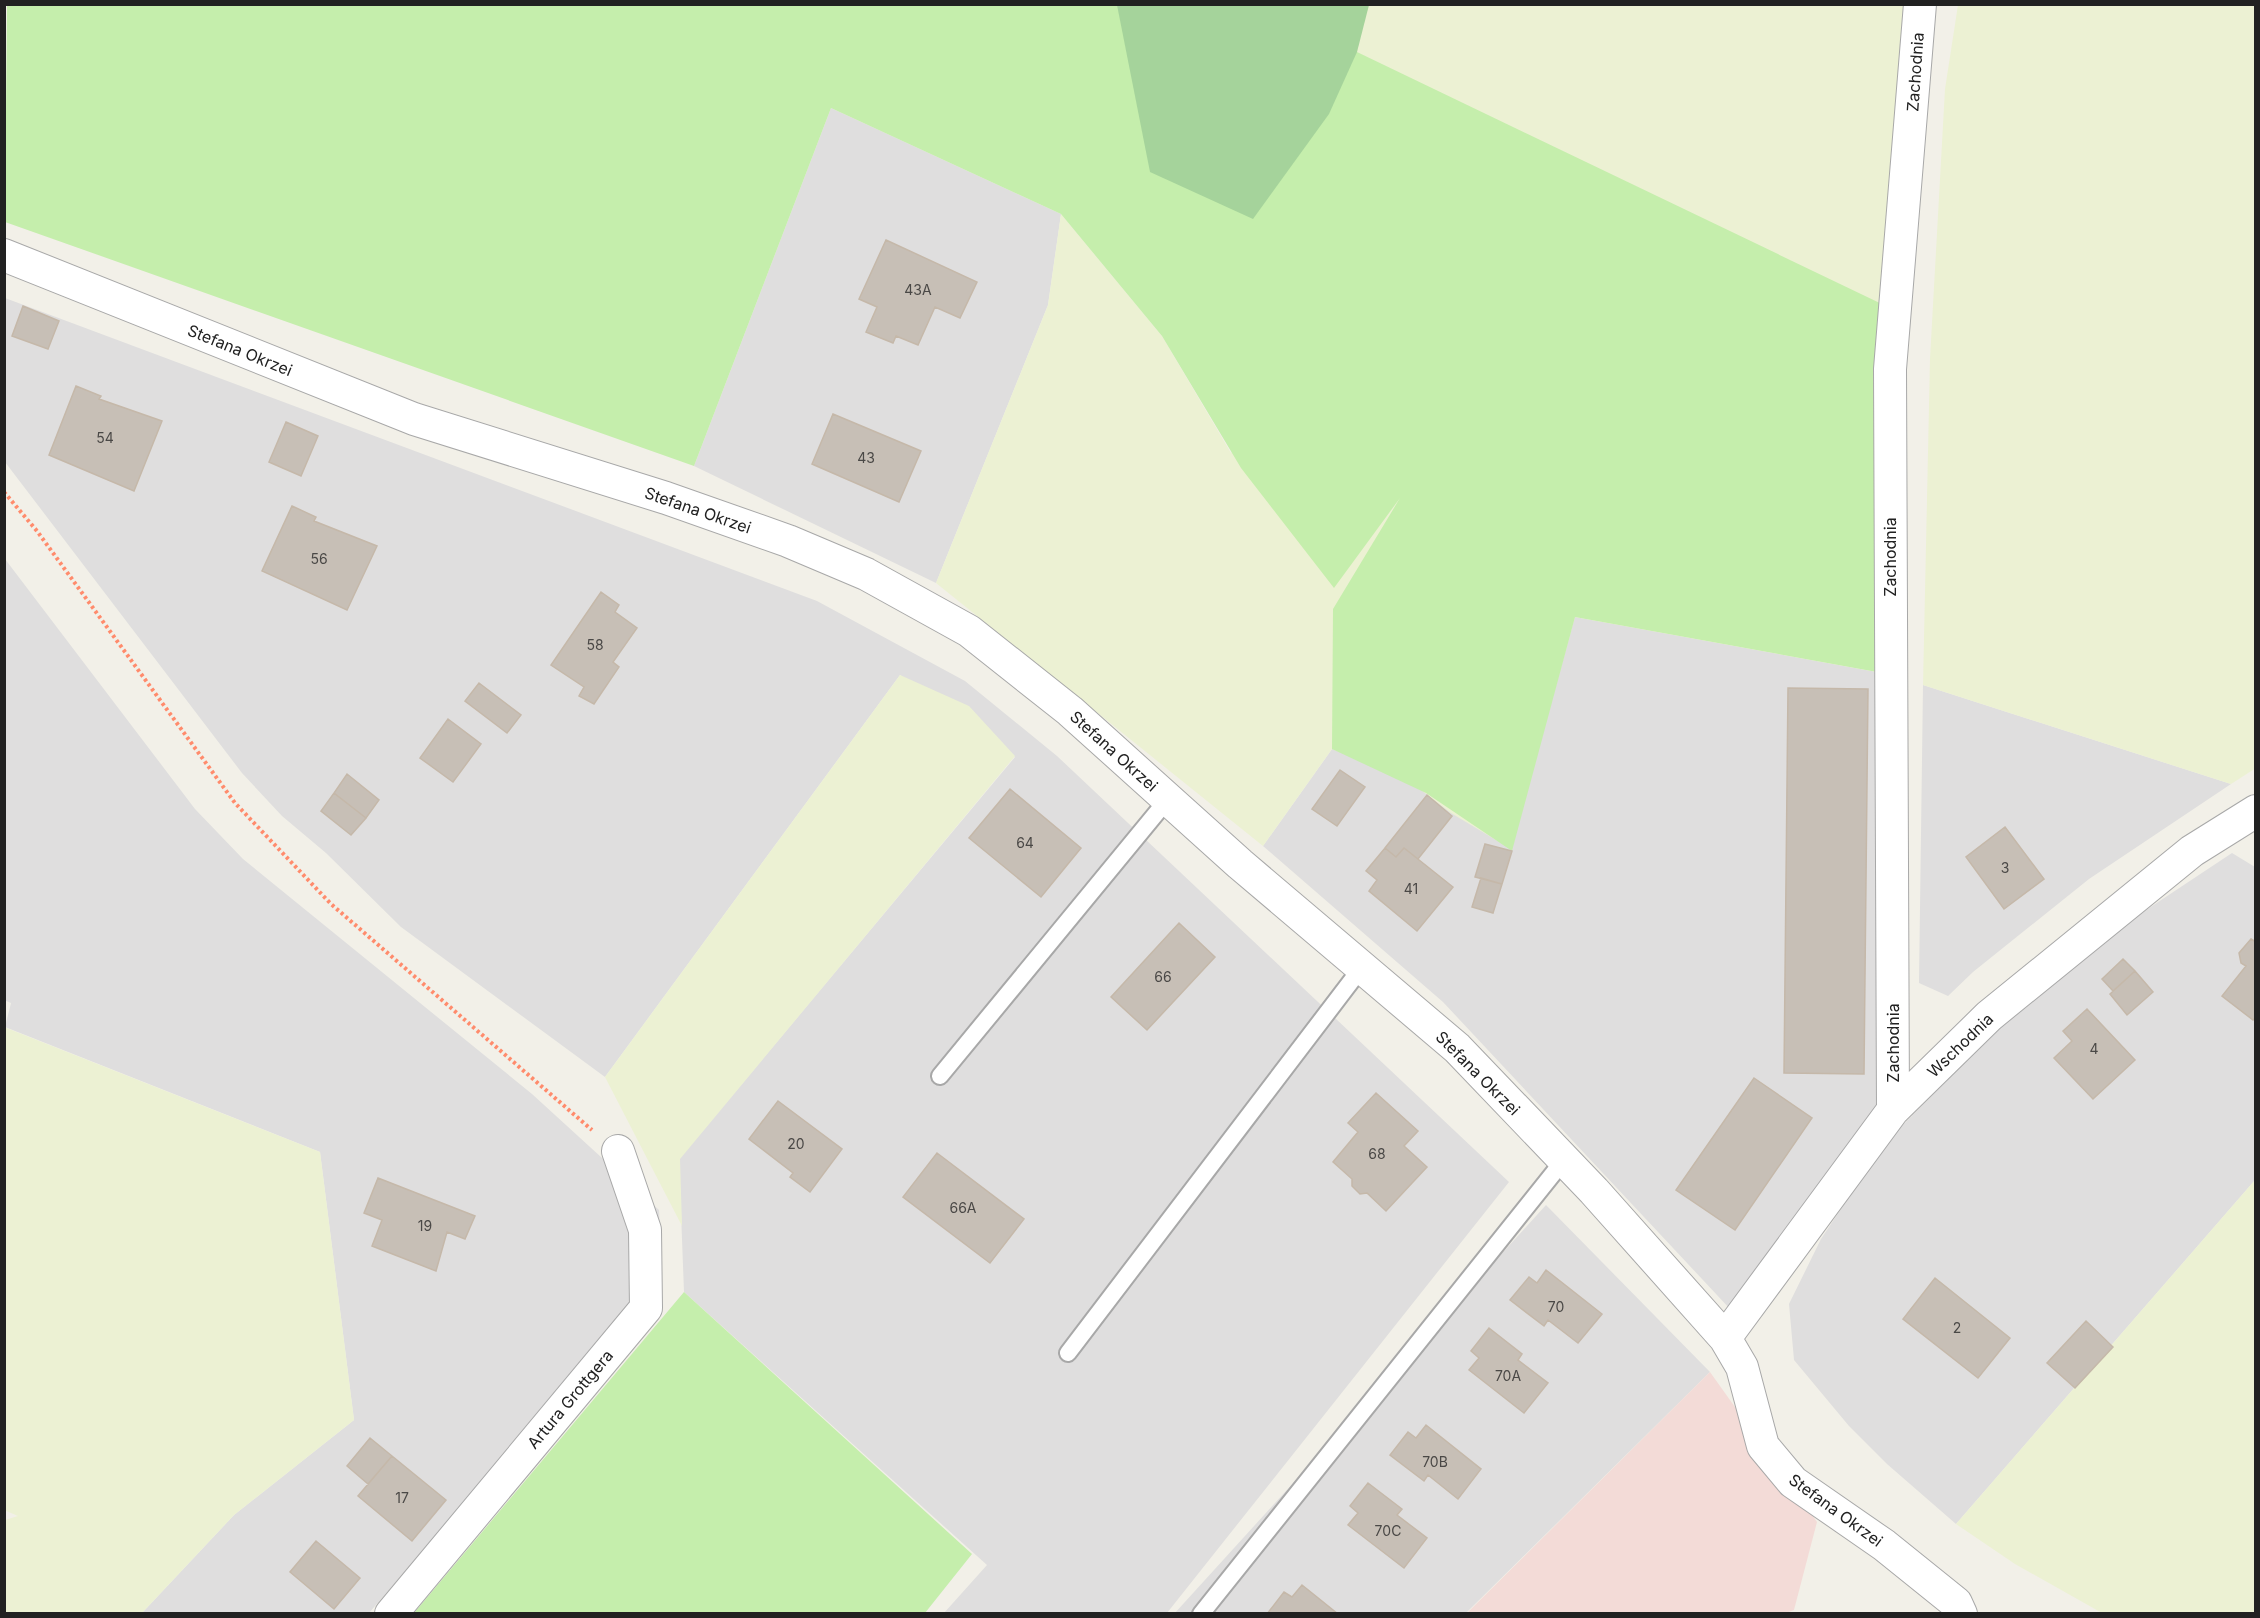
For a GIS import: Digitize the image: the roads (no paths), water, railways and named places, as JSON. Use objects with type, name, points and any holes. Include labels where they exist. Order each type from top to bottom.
[{"type":"street","name":"Zachodnia","points":[[1893,1110],[1890,369],[1920,4]]},
{"type":"street","name":"Stefana Okrzei","points":[[4,255],[414,419],[666,498],[788,541],[866,574],[969,631],[1070,711],[1168,799],[1457,1048],[1680,1285],[1725,1338],[1742,1367],[1763,1446],[1793,1482],[1884,1545],[1956,1603],[1961,1614]]},
{"type":"street","name":"Wschodnia","points":[[1725,1338],[1893,1110],[1989,1016],[2192,851],[2256,811]]},
{"type":"street","name":"Artura Grottgera","points":[[391,1614],[646,1308],[645,1230],[618,1151]]},
{"type":"lane","points":[[940,1076],[1168,799]]},
{"type":"lane","points":[[1068,1353],[1362,967]]},
{"type":"lane","points":[[1201,1614],[1564,1160]]}]
